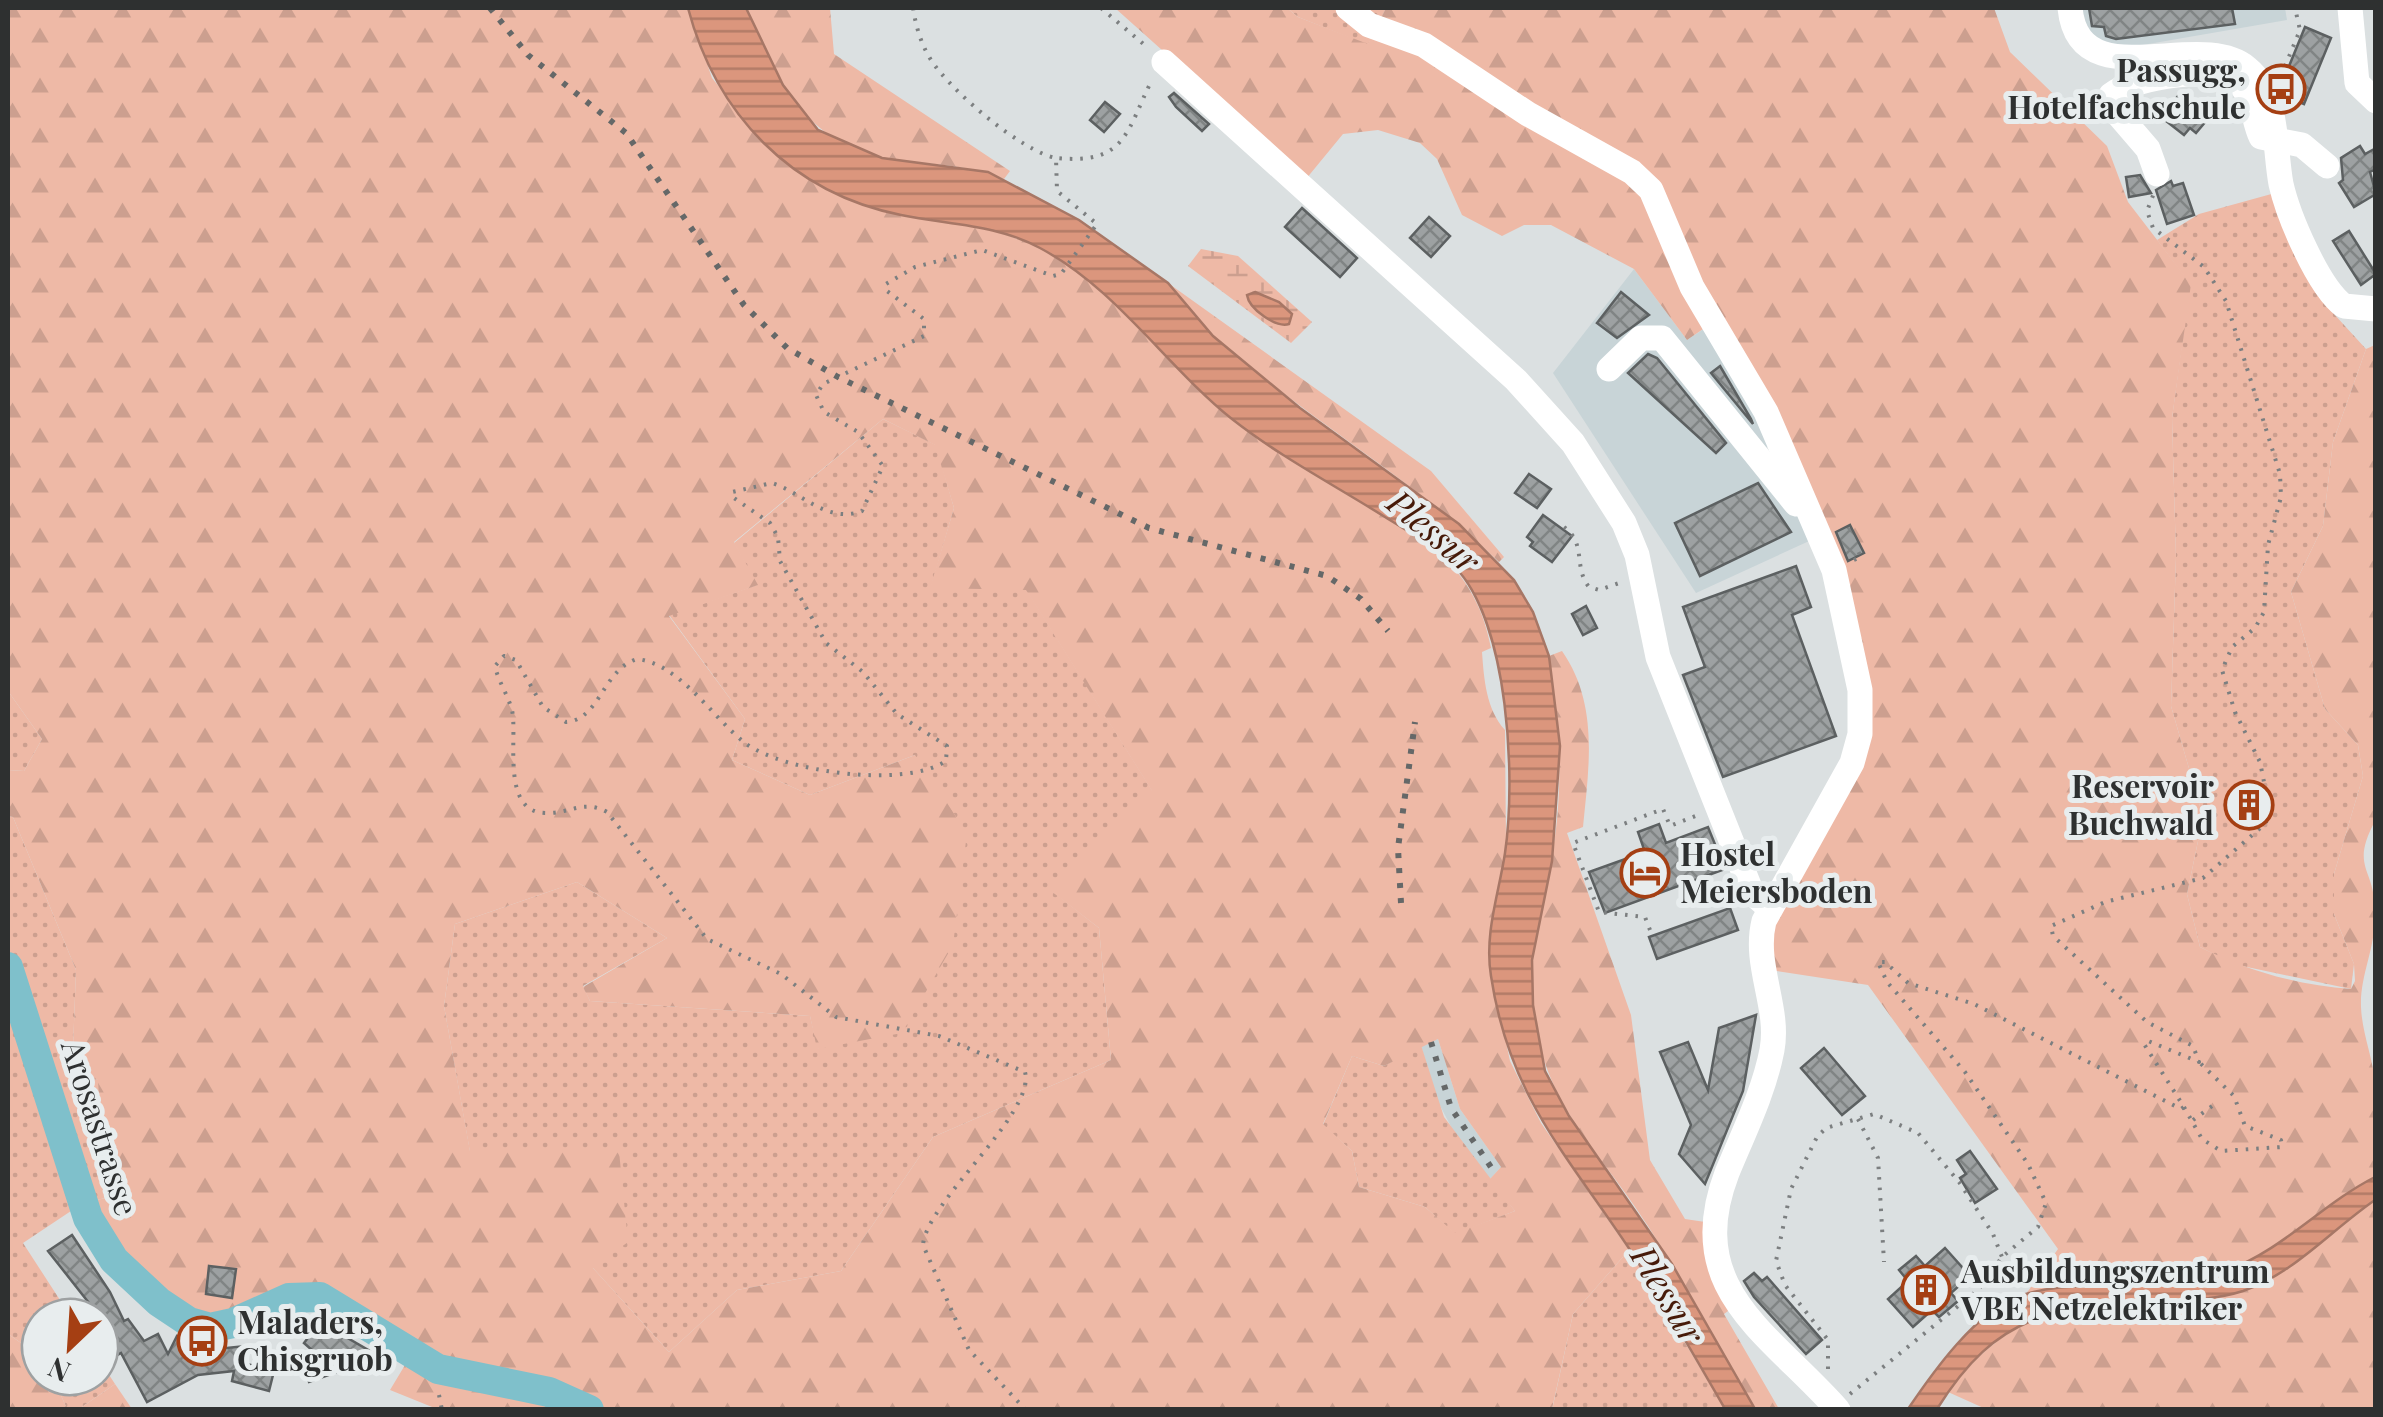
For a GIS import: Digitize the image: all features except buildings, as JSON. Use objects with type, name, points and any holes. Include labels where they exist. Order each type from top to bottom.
[{"type":"main road","name":"Arosastrasse","points":[[8,967],[88,1218],[114,1260],[159,1302],[189,1322],[210,1328],[233,1323],[289,1298],[320,1297],[438,1369],[549,1392],[589,1410]]},
{"type":"street","points":[[1348,8],[1370,25],[1433,50],[1528,114],[1632,172],[1651,190],[1692,287],[1766,412],[1840,593],[1861,717],[1852,763],[1769,908],[1760,950],[1773,1018],[1773,1044],[1715,1205],[1712,1240],[1719,1270],[1739,1303],[1832,1403]]},
{"type":"street","points":[[2070,8],[2079,34],[2105,54],[2134,58],[2223,55],[2249,69],[2267,96],[2286,202],[2329,290],[2344,306],[2376,310]]},
{"type":"street","points":[[2350,8],[2357,82],[2376,101]]},
{"type":"street","points":[[1164,62],[1550,415],[1617,508],[1641,575],[1658,657],[1752,893],[1769,908]]},
{"type":"street","points":[[2158,174],[2148,149],[2112,106],[2116,91],[2220,73],[2246,93],[2259,134],[2308,148],[2327,166]]},
{"type":"street","points":[[1609,369],[1641,338],[1662,338],[1786,491],[1821,542]]},
{"type":"path","points":[[914,8],[925,49],[945,78],[1025,144],[1056,158],[1094,158],[1117,148],[1164,62],[1102,9]]},
{"type":"path","points":[[2267,96],[2280,81],[2299,32],[2295,8]]},
{"type":"path","points":[[1026,1410],[969,1350],[923,1246],[928,1224],[963,1183],[1023,1092],[1025,1072],[939,1036],[847,1021],[827,1012],[782,974],[700,934],[607,812],[588,805],[549,814],[532,809],[516,786],[512,710],[495,666],[504,656],[516,660],[543,707],[566,722],[586,715],[618,668],[637,659],[647,660],[667,671],[749,746],[767,755],[857,774],[910,772],[946,761],[947,746],[897,714],[864,672],[826,643],[780,561],[779,542],[770,523],[759,511],[734,498],[732,492],[772,483],[826,511],[851,514],[864,507],[883,472],[882,463],[858,432],[824,412],[816,397],[824,384],[924,336],[924,319],[887,290],[888,283],[915,267],[982,250],[1052,276],[1063,271],[1097,224],[1057,191],[1056,158]]},
{"type":"path","points":[[2158,174],[2147,211],[2150,223],[2204,268],[2226,301],[2280,474],[2281,497],[2268,545],[2264,612],[2256,628],[2232,647],[2222,670],[2235,712],[2260,762],[2269,811],[2258,834],[2203,878],[2105,902],[2063,917],[2050,930],[2147,1022],[2190,1043],[2199,1062],[2234,1096],[2245,1126],[2281,1140],[2282,1147],[2221,1150],[2202,1139],[2144,1042],[2199,1062]]},
{"type":"path","points":[[1564,527],[1578,542],[1582,577],[1590,588],[1604,589],[1641,575]]},
{"type":"path","points":[[1858,550],[1861,557]]},
{"type":"path","points":[[1650,930],[1645,916],[1599,912],[1573,843],[1663,809],[1670,826],[1718,807]]},
{"type":"path","points":[[1832,1403],[1970,1297],[1993,1274],[2002,1257],[2040,1223],[2044,1194],[1965,1072],[1887,982],[1878,962],[1885,962],[1914,986],[1974,1004],[2172,1108],[2184,1107]]},
{"type":"path","points":[[2193,1120],[2215,1104]]},
{"type":"path","points":[[1832,1403],[1830,1346],[1782,1280],[1777,1251],[1790,1194],[1817,1137],[1830,1126],[1886,1116],[1922,1136],[1994,1234],[2002,1257]]},
{"type":"path","points":[[1858,1119],[1878,1158],[1884,1262]]},
{"type":"shaded area","points":[[2079,8],[2285,8],[2287,20],[2108,51],[2082,27]]},
{"type":"shaded area","points":[[1634,269],[1687,340],[1713,323],[1778,439],[1757,455],[1818,537],[1696,593],[1553,373]]},
{"type":"shaded area","points":[[1438,1039],[1460,1109],[1501,1167],[1489,1180],[1458,1140],[1434,1094],[1421,1045]]},
{"type":"green space","points":[[8,8],[688,8],[712,78],[768,146],[859,204],[982,226],[1039,247],[1099,287],[1234,420],[1426,542],[1460,576],[1487,631],[1491,648],[1482,652],[1485,683],[1494,713],[1505,730],[1506,843],[1489,962],[1510,1061],[1541,1123],[1629,1250],[1573,1314],[1552,1409],[437,1409],[390,1390],[411,1355],[330,1300],[189,1322],[83,1203],[119,1195],[119,1133],[101,1130],[98,1080],[72,1075],[76,970],[13,817],[8,816],[8,770],[24,771],[42,739],[8,691]],"holes":[[[883,419],[935,445],[954,508],[930,588],[1026,590],[1152,791],[1051,891],[1099,928],[1111,1060],[933,1137],[841,1271],[737,1290],[669,1352],[593,1268],[628,1242],[619,1151],[470,1151],[444,1006],[455,924],[577,882],[667,938],[583,987],[590,1001],[810,1016],[817,1049],[902,1033],[953,945],[967,833],[915,755],[810,795],[732,760],[745,719],[669,616],[758,585],[734,542]],[[1438,1039],[1460,1109],[1501,1167],[1489,1180],[1515,1211],[1455,1233],[1425,1207],[1359,1187],[1352,1151],[1323,1124],[1352,1056],[1384,1066]]]},
{"type":"green space","points":[[746,8],[830,8],[834,54],[1010,171],[1004,179],[960,167],[884,158],[833,138],[813,122],[781,81]]},
{"type":"green space","points":[[1115,8],[1287,8],[1298,17],[1368,44],[1386,8],[1994,8],[2010,52],[2107,146],[2128,202],[2191,284],[2172,418],[2176,557],[2171,706],[2203,817],[2187,894],[2200,947],[2273,976],[2351,989],[2355,981],[2354,964],[2334,914],[2334,874],[2363,776],[2358,745],[2325,709],[2291,592],[2323,526],[2333,442],[2366,349],[2375,345],[2376,819],[2364,858],[2375,912],[2361,1007],[2375,1083],[2375,1177],[2266,1251],[2226,1271],[2152,1285],[2026,1294],[2058,1249],[1868,985],[1763,969],[1760,951],[1857,750],[1838,582],[1712,323],[1687,340],[1634,269],[1551,225],[1524,225],[1502,236],[1462,215],[1437,159],[1420,143],[1378,130],[1343,134],[1306,179]]},
{"type":"green space","points":[[1287,8],[1386,8],[1368,45],[1298,17]]},
{"type":"green space","points":[[2275,193],[2323,302],[2366,349],[2333,442],[2323,526],[2291,592],[2325,709],[2358,745],[2363,776],[2334,874],[2334,914],[2354,964],[2351,989],[2233,964],[2200,947],[2187,894],[2203,817],[2171,706],[2176,557],[2172,418],[2190,284],[2157,240],[2199,214]]},
{"type":"green space","points":[[1201,249],[1238,256],[1312,322],[1291,343],[1188,266]]},
{"type":"green space","points":[[1168,283],[1431,471],[1504,557],[1499,562],[1427,500],[1237,357],[1196,320]]},
{"type":"green space","points":[[883,419],[936,445],[954,508],[931,587],[1026,589],[1153,792],[1052,891],[1099,928],[1111,1060],[933,1137],[841,1271],[737,1290],[669,1352],[593,1268],[470,1152],[444,1006],[455,924],[577,882],[667,938],[583,986],[590,1001],[810,1016],[818,1049],[915,755],[810,795],[732,760],[745,719],[669,615],[757,585],[734,543]]},
{"type":"green space","points":[[1562,651],[1582,692],[1589,736],[1583,827],[1567,833],[1631,1015],[1650,1160],[1685,1219],[1712,1223],[1739,1303],[1724,1314],[1779,1409],[1755,1409],[1648,1226],[1574,1122],[1547,1069],[1538,1037],[1531,980],[1553,850],[1559,786],[1549,656]]},
{"type":"green space","points":[[8,691],[42,739],[24,771],[8,770]]},
{"type":"green space","points":[[8,816],[13,817],[76,970],[72,1075],[99,1080],[101,1129],[119,1132],[119,1195],[83,1203],[23,1243],[58,1297],[20,1297],[20,1342],[8,1334]]},
{"type":"green space","points":[[1421,1045],[1444,1117],[1515,1211],[1455,1234],[1425,1207],[1359,1187],[1352,1151],[1323,1125],[1352,1056],[1384,1066]]},
{"type":"green space","points":[[2375,1200],[2375,1409],[1988,1410],[1948,1392],[1973,1363],[2021,1326],[2072,1310],[2203,1299],[2257,1286],[2293,1265]]},
{"type":"green space","points":[[1629,1250],[1725,1409],[1552,1410],[1573,1314]]},
{"type":"green space","points":[[8,1334],[20,1342],[20,1397],[62,1397],[67,1409],[8,1409]]},
{"type":"green space","points":[[120,1391],[132,1409],[79,1409],[96,1397],[120,1397]]},
{"type":"green space","points":[[62,1397],[96,1397],[79,1409],[67,1409]]},
{"type":"water","name":"Plessur","points":[[688,8],[746,8],[783,85],[818,130],[882,158],[988,172],[1079,220],[1168,283],[1213,336],[1300,408],[1459,524],[1514,580],[1533,612],[1549,656],[1560,746],[1552,861],[1532,960],[1533,1005],[1545,1071],[1569,1116],[1672,1264],[1755,1409],[1725,1409],[1644,1272],[1544,1124],[1512,1057],[1489,960],[1508,822],[1504,703],[1487,625],[1473,592],[1455,567],[1422,540],[1250,433],[1208,398],[1093,284],[1040,248],[1006,234],[861,204],[793,168],[764,143],[718,82]]},
{"type":"water","points":[[1255,292],[1279,302],[1292,314],[1289,324],[1277,323],[1258,311],[1247,295]]},
{"type":"water","points":[[2375,1177],[2375,1200],[2296,1262],[2262,1283],[2215,1297],[2093,1307],[2034,1320],[2008,1332],[1984,1350],[1937,1409],[1908,1409],[1957,1344],[1987,1315],[2020,1296],[2065,1287],[2174,1282],[2226,1271],[2266,1251]]},
{"type":"railway","points":[[490,8],[528,55],[626,133],[744,305],[787,348],[838,377],[1149,528],[1327,576],[1361,599],[1388,631]]},
{"type":"railway","points":[[1401,903],[1398,848],[1415,722]]},
{"type":"railway","points":[[1431,1042],[1451,1108],[1495,1173]]},
{"type":"place","name":"Passugg, Hotelfachschule","points":[[2281,89]]},
{"type":"place","name":"Reservoir Buchwald","points":[[2249,805]]},
{"type":"place","name":"Hostel Meiersboden","points":[[1645,873]]},
{"type":"place","name":"Ausbildungszentrum VBE Netzelektriker","points":[[1926,1290]]},
{"type":"place","name":"Maladers, Chisgruob","points":[[202,1341]]}]
